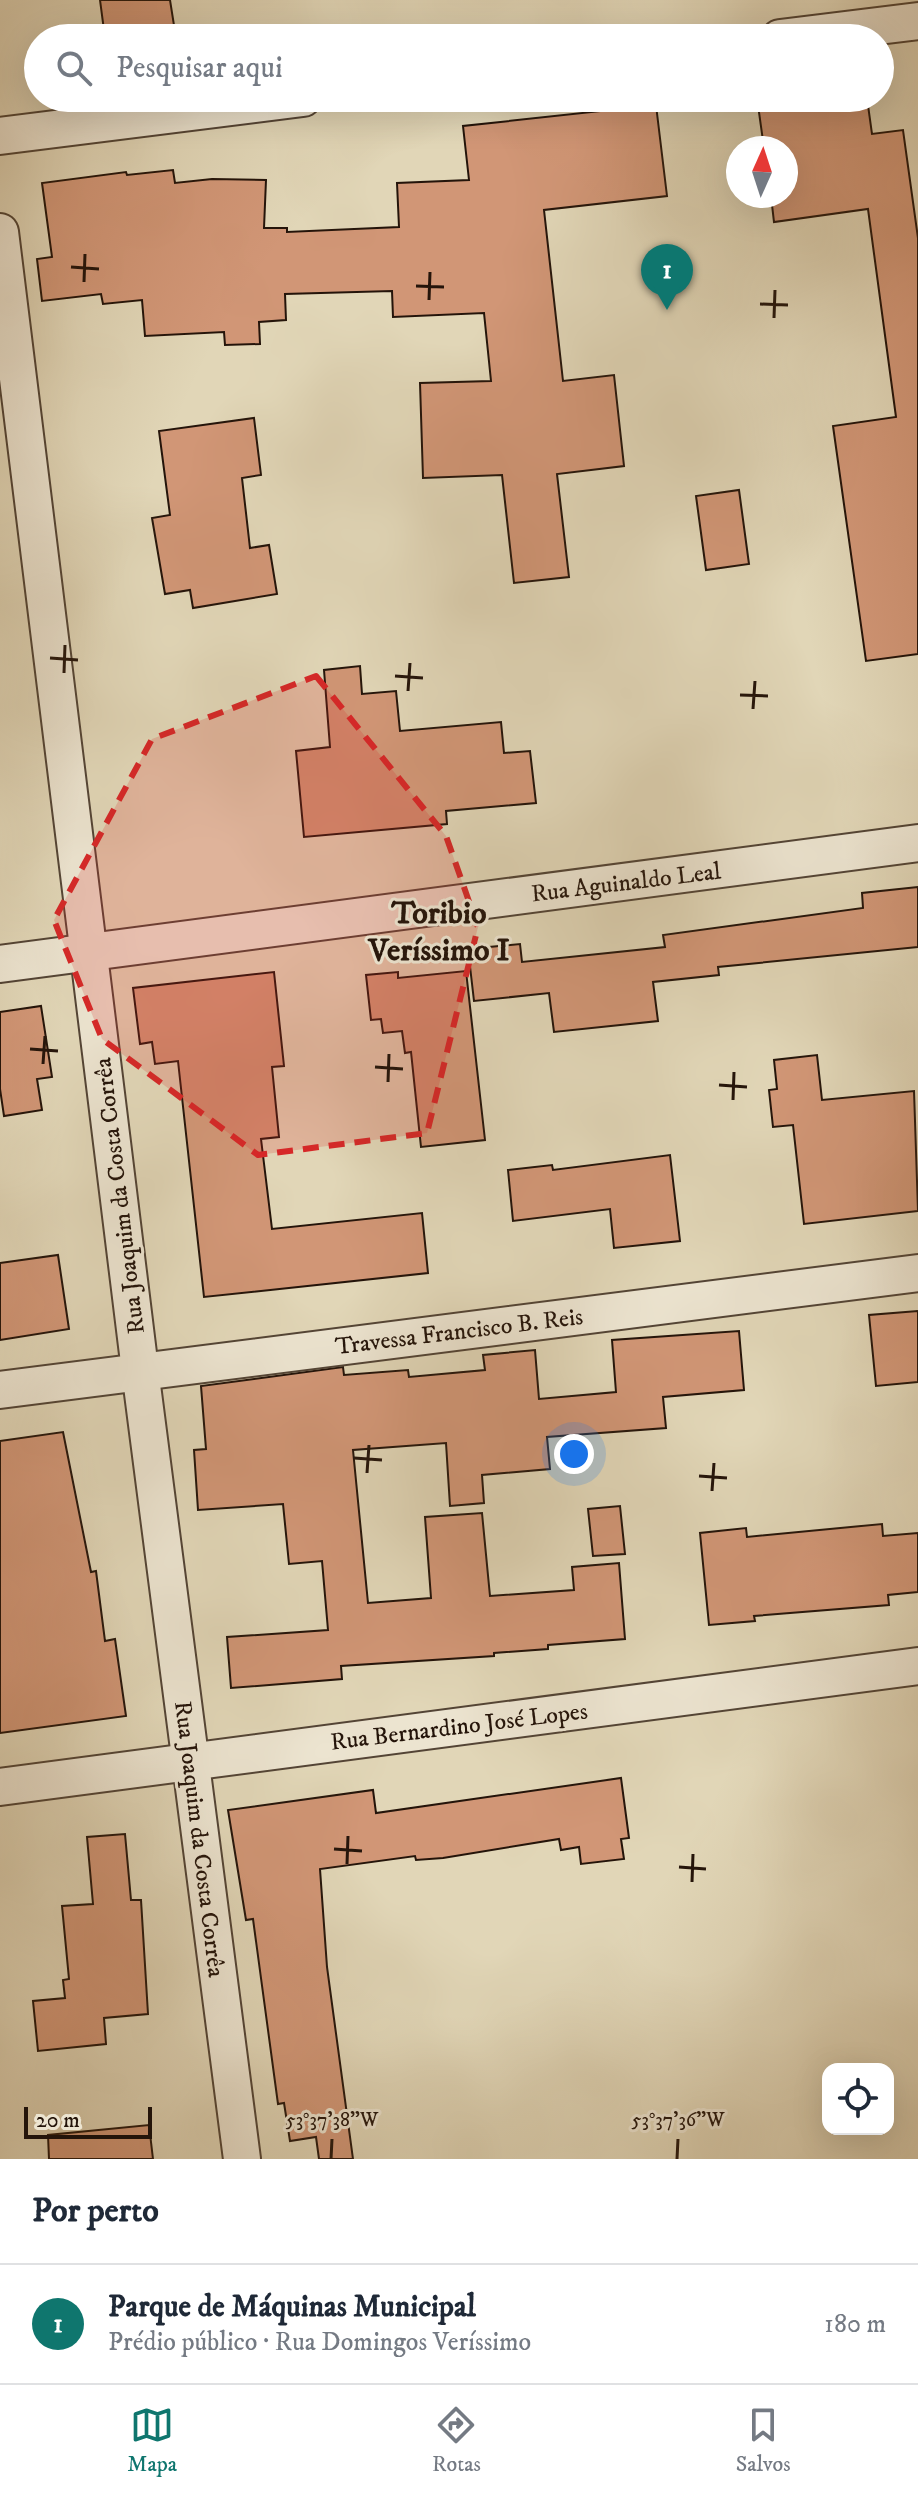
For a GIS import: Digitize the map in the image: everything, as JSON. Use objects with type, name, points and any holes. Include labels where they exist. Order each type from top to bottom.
[{"type":"street","points":[[894,24],[918,21]]},
{"type":"street","points":[[0,136],[191,112]]},
{"type":"street","name":"Rua Joaquim da Costa Corrêa","points":[[0,232],[189,1761],[242,2159]]},
{"type":"street","name":"Rua Aguinaldo Leal","points":[[0,964],[918,843]]},
{"type":"street","name":"Travessa Francisco B. Reis","points":[[0,1390],[918,1273]]},
{"type":"street","name":"Rua Bernardino José Lopes","points":[[0,1787],[918,1666]]},
{"type":"highlighted area","points":[[316,676],[446,836],[478,927],[427,1133],[258,1155],[102,1039],[54,920],[152,739]]},
{"type":"building","points":[[100,0],[170,0],[174,24],[103,24]]},
{"type":"building","points":[[592,112],[657,112],[667,196],[544,210],[563,381],[614,375],[624,466],[557,474],[569,577],[514,583],[502,475],[423,478],[420,383],[491,381],[484,313],[393,317],[392,291],[285,294],[286,320],[259,322],[260,344],[225,345],[224,332],[145,336],[142,300],[103,304],[101,294],[42,301],[37,259],[52,257],[42,183],[126,172],[127,175],[173,170],[175,183],[212,179],[266,180],[264,228],[287,228],[287,232],[399,227],[397,183],[469,180],[463,126]]},
{"type":"building","points":[[759,112],[869,112],[872,134],[903,130],[918,238],[918,654],[866,661],[833,426],[896,417],[868,209],[774,222],[772,208],[798,208],[798,136],[762,136]]},
{"type":"building","points":[[254,418],[261,475],[242,478],[250,548],[269,545],[277,594],[193,608],[190,590],[165,594],[152,518],[170,515],[159,431]]},
{"type":"building","points":[[739,490],[749,564],[706,570],[696,496]]},
{"type":"building","points":[[360,666],[362,694],[396,691],[400,731],[501,722],[504,753],[530,751],[536,803],[446,811],[447,824],[304,837],[296,751],[330,747],[324,670]]},
{"type":"building","points":[[918,887],[918,947],[718,967],[719,975],[653,982],[658,1021],[554,1032],[549,993],[474,1001],[468,949],[520,944],[522,962],[665,947],[663,935],[863,908],[862,893]]},
{"type":"building","points":[[466,971],[485,1140],[421,1147],[411,1052],[405,1053],[402,1031],[383,1033],[381,1019],[371,1020],[366,975],[398,972],[398,978]]},
{"type":"building","points":[[274,972],[284,1066],[272,1067],[279,1137],[261,1139],[272,1229],[422,1213],[428,1273],[204,1297],[178,1061],[155,1064],[152,1042],[140,1044],[133,988]]},
{"type":"building","points":[[41,1006],[52,1077],[37,1079],[42,1110],[4,1116],[0,1089],[0,1012]]},
{"type":"building","points":[[817,1055],[822,1100],[914,1091],[918,1211],[804,1224],[793,1125],[773,1127],[769,1090],[777,1089],[774,1060]]},
{"type":"building","points":[[670,1155],[680,1241],[614,1248],[610,1209],[513,1221],[508,1170],[552,1165],[553,1170]]},
{"type":"building","points":[[58,1255],[69,1329],[0,1340],[0,1263]]},
{"type":"building","points":[[918,1311],[918,1382],[876,1386],[869,1315]]},
{"type":"building","points":[[739,1331],[744,1390],[663,1397],[666,1428],[547,1437],[550,1469],[482,1475],[484,1503],[450,1506],[446,1443],[353,1450],[368,1603],[431,1598],[425,1517],[482,1513],[490,1596],[574,1590],[572,1567],[619,1563],[625,1639],[548,1645],[548,1649],[494,1653],[494,1656],[341,1666],[342,1679],[231,1688],[227,1637],[328,1630],[322,1561],[289,1564],[283,1504],[198,1510],[194,1450],[206,1449],[201,1386],[343,1367],[344,1375],[408,1370],[409,1377],[485,1370],[483,1355],[535,1350],[539,1399],[616,1392],[612,1340]]},
{"type":"building","points":[[63,1432],[91,1572],[96,1571],[105,1641],[115,1639],[126,1716],[0,1733],[0,1441]]},
{"type":"building","points":[[620,1506],[625,1554],[593,1556],[588,1509]]},
{"type":"building","points":[[882,1524],[883,1536],[918,1533],[918,1592],[888,1595],[889,1605],[754,1616],[755,1621],[709,1625],[700,1533],[746,1528],[747,1537]]},
{"type":"building","points":[[621,1778],[629,1838],[621,1839],[624,1859],[581,1864],[579,1847],[561,1850],[559,1839],[443,1858],[416,1860],[415,1856],[320,1869],[327,1967],[353,2159],[319,2159],[316,2137],[290,2141],[284,2103],[278,2104],[253,1919],[246,1920],[228,1810],[373,1790],[376,1813]]},
{"type":"building","points":[[125,1834],[131,1900],[141,1900],[148,2014],[104,2018],[106,2044],[38,2051],[33,2001],[65,1998],[63,1980],[69,1979],[62,1906],[93,1904],[87,1837]]},
{"type":"building","points":[[149,2125],[153,2159],[49,2159],[48,2135]]},
{"type":"place","name":"Parque de Máquinas Municipal","points":[[667,310]]},
{"type":"district","name":"Toribio Veríssimo I","points":[[439,930]]}]
